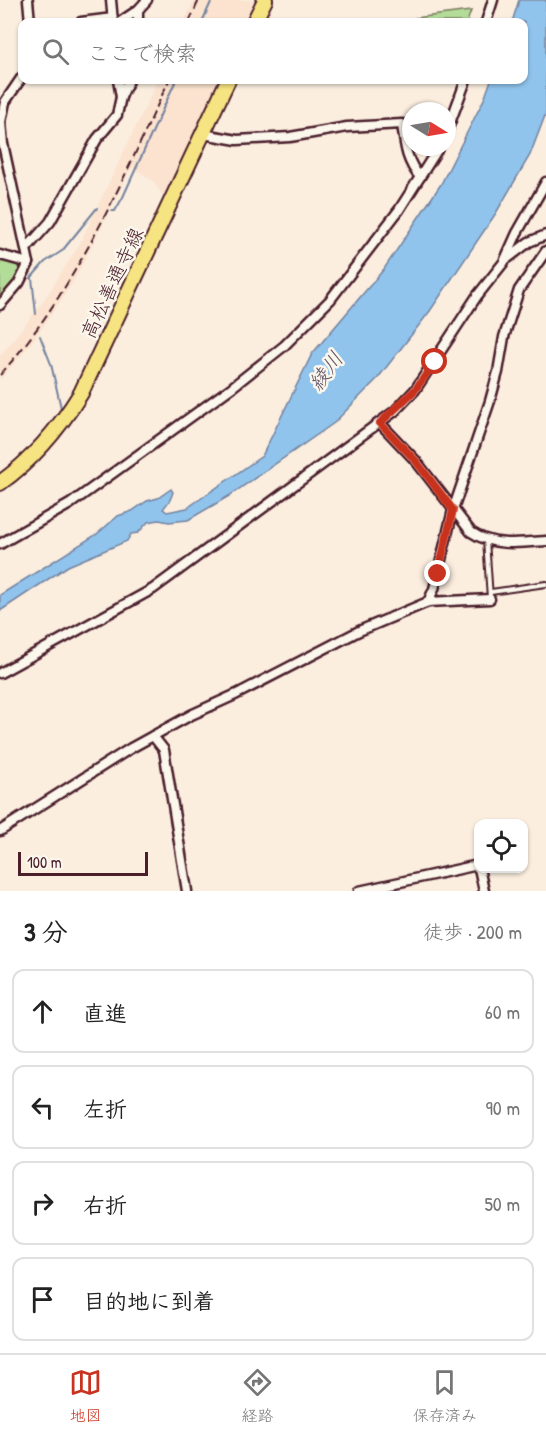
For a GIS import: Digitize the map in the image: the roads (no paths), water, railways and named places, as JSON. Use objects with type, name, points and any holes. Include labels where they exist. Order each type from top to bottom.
[{"type":"main road","points":[[256,18],[265,0]]},
{"type":"main road","name":"高松善通寺線","points":[[0,483],[34,454],[63,421],[81,393],[226,84]]},
{"type":"street","points":[[28,0],[30,18]]},
{"type":"street","points":[[111,0],[115,18]]},
{"type":"street","points":[[122,18],[138,10],[147,0]]},
{"type":"street","points":[[487,18],[493,0]]},
{"type":"street","points":[[138,10],[138,18]]},
{"type":"street","points":[[0,305],[19,283],[29,263],[3,144],[1,122],[5,102],[18,83]]},
{"type":"street","points":[[119,84],[122,97]]},
{"type":"street","points":[[26,249],[50,222],[97,139],[117,115],[127,84]]},
{"type":"street","points":[[456,107],[465,84]]},
{"type":"street","points":[[203,134],[237,140],[290,137],[347,127],[402,124],[405,152],[413,169],[420,177]]},
{"type":"street","points":[[0,544],[70,504],[231,388],[284,346],[330,300],[399,210],[433,156]]},
{"type":"street","points":[[504,262],[517,233],[546,182]]},
{"type":"street","points":[[0,674],[153,589],[380,423],[415,390],[477,296],[504,262],[519,248],[546,235]]},
{"type":"street","points":[[428,602],[434,589],[453,510],[490,400],[500,364],[504,337],[519,290],[546,251]]},
{"type":"street","points":[[0,255],[29,263]]},
{"type":"street","points":[[380,423],[416,461],[471,532],[486,540],[518,543],[546,541]]},
{"type":"street","points":[[0,831],[153,736],[320,650],[428,602],[490,596]]},
{"type":"street","points":[[153,736],[164,750],[182,848],[180,857],[187,891]]},
{"type":"street","points":[[359,891],[474,865]]},
{"type":"street","points":[[480,873],[484,891]]},
{"type":"lane","points":[[486,540],[490,596],[546,584]]},
{"type":"water","name":"綾川","points":[[519,0],[546,0],[546,113],[530,155],[496,213],[430,311],[378,378],[334,423],[229,496],[188,520],[148,522],[138,533],[131,534],[127,541],[68,566],[0,611],[0,595],[97,534],[118,516],[158,498],[171,489],[173,492],[170,500],[163,509],[167,512],[187,508],[262,456],[312,354],[384,269],[441,184],[490,84],[528,84],[528,18],[513,18]]},
{"type":"waterway","points":[[204,18],[212,0]]},
{"type":"waterway","points":[[112,211],[115,211],[123,197],[174,84]]},
{"type":"waterway","points":[[31,278],[45,262],[62,251],[97,208]]},
{"type":"waterway","points":[[32,278],[36,314]]},
{"type":"waterway","points":[[40,336],[51,364],[61,408]]},
{"type":"railway","points":[[191,18],[199,0]]},
{"type":"railway","points":[[0,375],[27,342],[75,271],[115,196],[167,84]]}]
